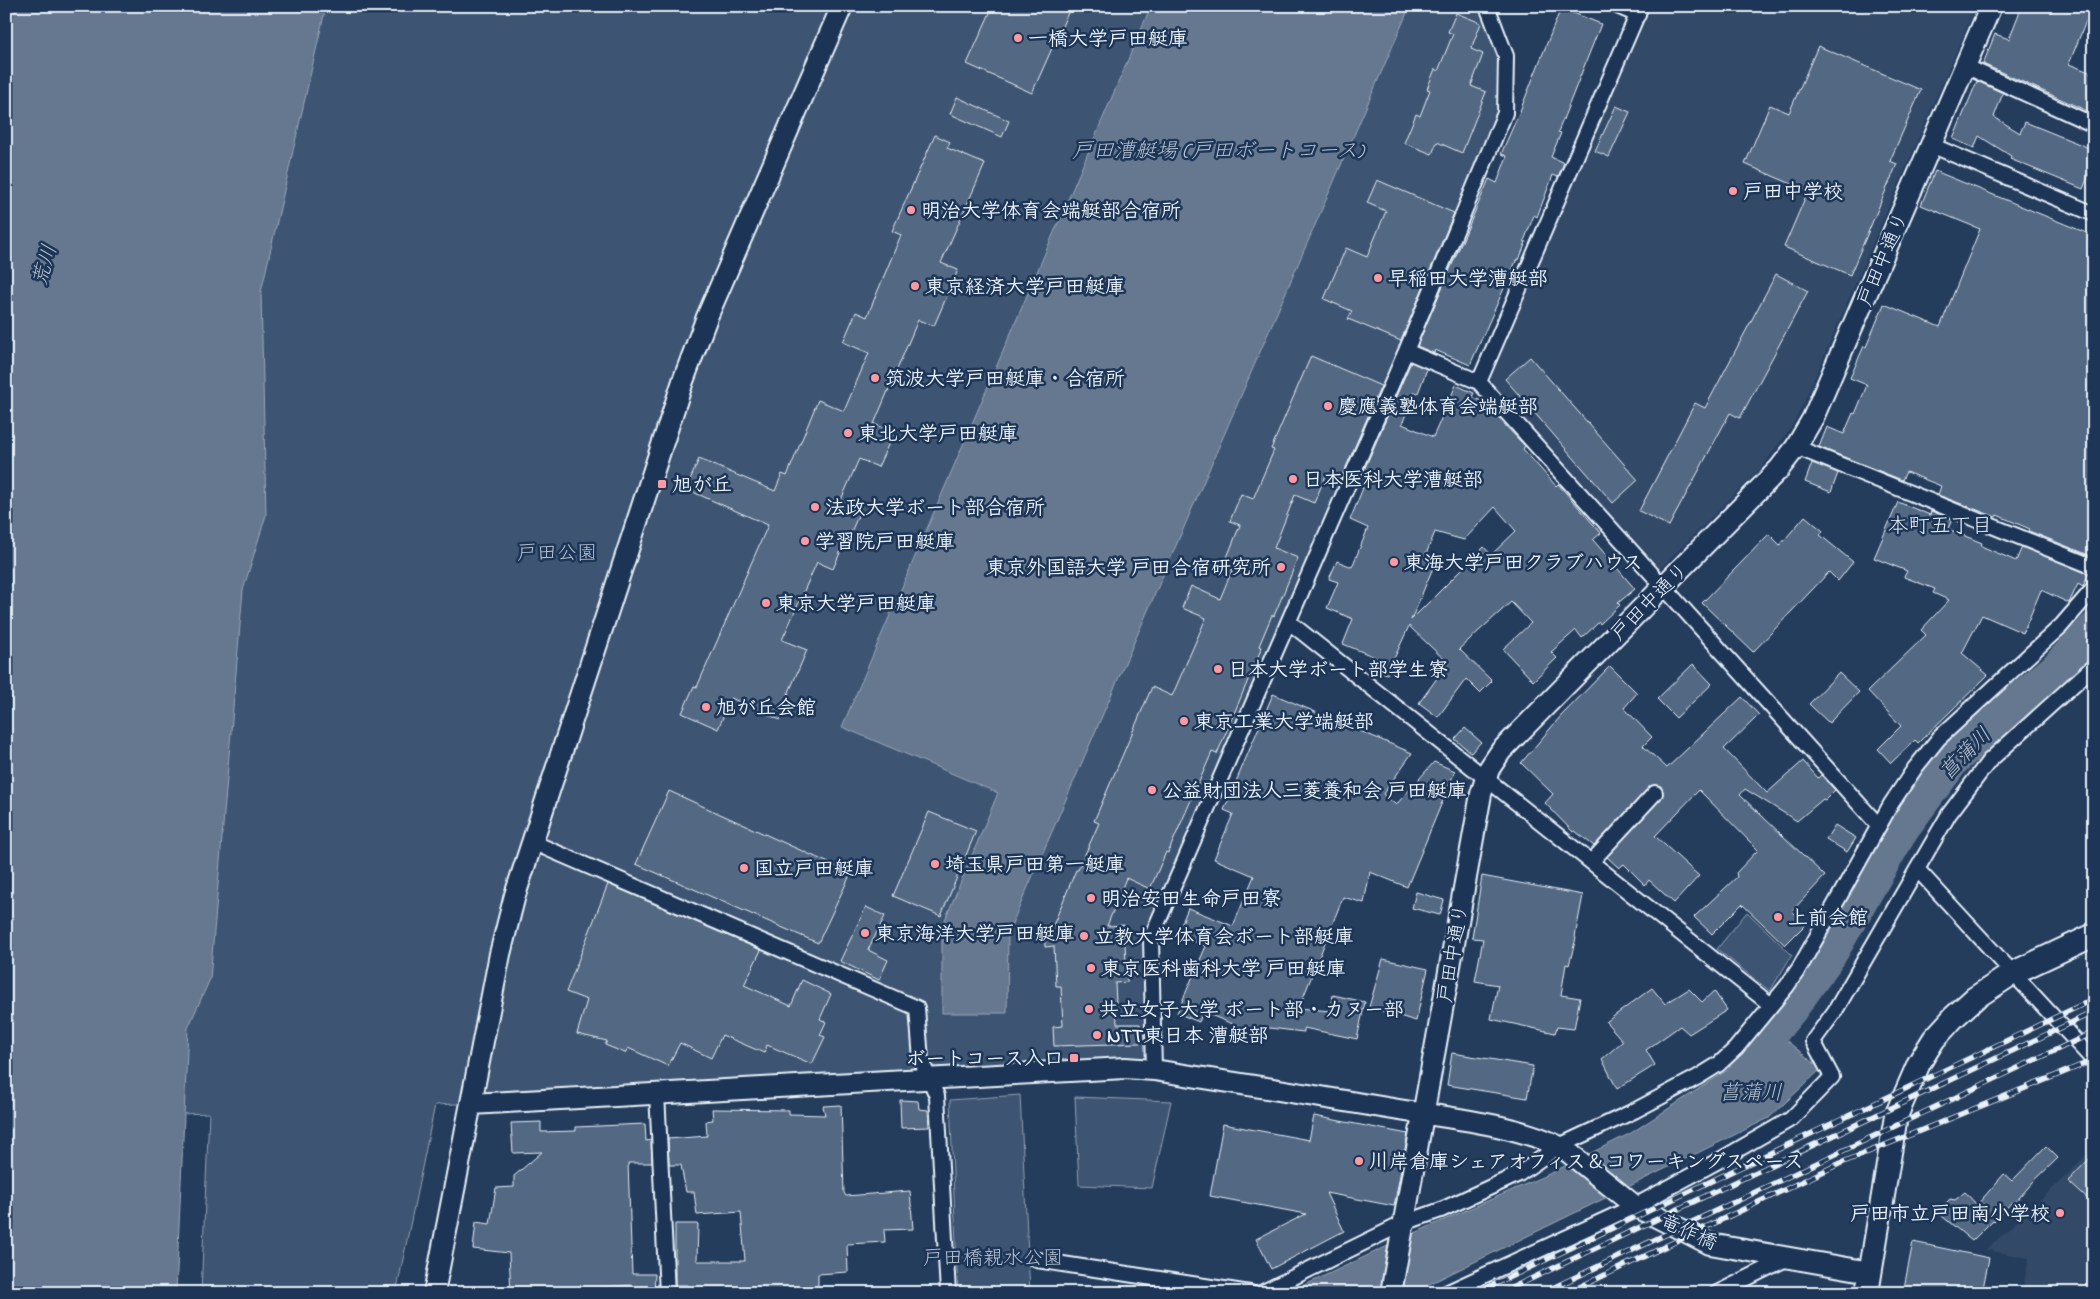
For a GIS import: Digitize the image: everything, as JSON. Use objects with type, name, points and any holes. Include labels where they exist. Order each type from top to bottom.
[{"type":"main road","points":[[1868,1282],[1896,1116],[1915,1071],[1934,1039],[1975,998],[2013,974],[2094,935]]},
{"type":"street","points":[[434,1293],[500,954],[515,895],[683,381],[707,317],[842,6]]},
{"type":"street","points":[[1154,1070],[1151,938],[1406,351],[1505,113],[1506,56],[1487,6]]},
{"type":"street","points":[[1479,382],[1640,11],[1617,6]]},
{"type":"street","name":"戸田中通り","points":[[1391,1293],[1485,778],[1501,751],[1779,469],[1796,447],[1813,418],[1991,6]]},
{"type":"street","points":[[1965,66],[2094,126]]},
{"type":"street","points":[[1931,145],[2094,214]]},
{"type":"street","points":[[1406,351],[1479,382],[1879,826]]},
{"type":"street","points":[[1796,447],[2094,567]]},
{"type":"street","points":[[1261,1293],[1403,1224],[1441,1210],[1519,1174],[1698,1077],[1718,1064],[1736,1048],[1800,967],[1879,826],[1915,768],[1938,738],[2061,626],[2094,588]]},
{"type":"street","points":[[1289,622],[1771,1005]]},
{"type":"street","points":[[1446,1293],[1632,1205],[1791,1119],[1832,1077],[1813,1041],[1836,1011],[1949,814],[1989,761],[2094,666]]},
{"type":"street","points":[[1591,862],[1655,793]]},
{"type":"street","points":[[532,842],[917,1008],[921,1060],[937,1096],[948,1293]]},
{"type":"street","points":[[1917,869],[2094,1061]]},
{"type":"street","name":"竜作橋","points":[[471,1104],[1125,1068],[1154,1070],[1506,1128],[1533,1135],[1563,1149],[1632,1205],[1710,1244],[1786,1259],[1868,1282]]},
{"type":"street","points":[[657,1093],[667,1293]]},
{"type":"street","points":[[1717,1293],[1786,1259]]},
{"type":"street","points":[[1037,1260],[1250,1293]]},
{"type":"shaded area","name":"戸田中学校","points":[[1650,6],[1976,6],[1802,407],[1791,428],[1761,468],[1661,568],[1656,568],[1491,384],[1491,376]]},
{"type":"shaded area","name":"戸田市立戸田南小学校","points":[[2094,1147],[2094,1293],[2022,1293],[2029,1258],[1986,1250],[2065,1177]]},
{"type":"green space","name":"戸田公園","points":[[123,6],[1487,6],[1506,56],[1499,127],[1151,938],[1154,1070],[435,1105],[396,1293],[201,1293],[209,1113],[6,1120]]},
{"type":"green space","points":[[1747,912],[1792,955],[1770,991],[1717,949]]},
{"type":"green space","name":"戸田橋親水公園","points":[[1020,1095],[1030,1293],[958,1293],[950,1100]]},
{"type":"green space","points":[[1075,1097],[1171,1101],[1152,1188],[1079,1185]]},
{"type":"water","name":"荒川","points":[[6,6],[326,6],[261,292],[266,515],[243,590],[210,979],[188,1028],[176,1293],[6,1293]]},
{"type":"water","name":"戸田漕艇場 (戸田ボートコース)","points":[[1151,6],[1410,6],[1008,933],[1007,1013],[942,1013],[942,927],[998,793],[842,727]]},
{"type":"water","name":"菖蒲川","points":[[1769,1026],[1821,1069],[1769,1118],[1411,1293],[1288,1293],[1430,1226],[1549,1174],[1631,1133],[1743,1060]]},
{"type":"building","name":"一橋大学戸田艇庫","points":[[993,6],[1071,6],[1032,93],[967,64]]},
{"type":"building","points":[[2022,6],[2092,6],[2069,64],[2094,74],[2094,114],[1983,64],[1995,34],[2009,39]]},
{"type":"building","points":[[1561,8],[1601,24],[1558,132],[1561,133],[1551,157],[1564,163],[1558,177],[1553,175],[1537,217],[1534,215],[1519,260],[1517,259],[1470,365],[1435,350],[1434,353],[1417,346],[1489,179],[1497,183],[1507,156],[1501,154]]},
{"type":"building","points":[[1456,13],[1481,23],[1471,49],[1483,54],[1471,86],[1486,92],[1462,153],[1437,142],[1432,154],[1404,143],[1416,114],[1420,116],[1430,90],[1427,89],[1435,69],[1438,71],[1453,34],[1448,32]]},
{"type":"building","points":[[1818,46],[1921,90],[1890,161],[1897,164],[1850,275],[1784,247],[1808,191],[1745,164],[1770,105],[1789,113]]},
{"type":"building","points":[[1977,81],[2003,93],[1994,117],[2020,133],[2025,122],[2094,150],[2094,162],[2083,189],[2010,159],[2011,156],[1979,136],[1974,148],[1953,139]]},
{"type":"building","points":[[957,97],[1009,121],[1002,137],[950,114]]},
{"type":"building","points":[[1616,106],[1630,112],[1609,157],[1595,151]]},
{"type":"building","points":[[935,135],[950,142],[947,148],[985,164],[941,263],[958,270],[934,326],[918,320],[874,424],[894,432],[878,467],[859,459],[841,500],[861,509],[848,539],[846,539],[833,569],[817,562],[782,640],[807,650],[786,699],[789,700],[780,720],[731,698],[718,729],[682,713],[694,686],[697,687],[768,525],[686,489],[699,459],[775,491],[782,474],[787,476],[818,400],[844,411],[869,353],[843,342],[856,312],[867,317],[901,235],[892,231]]},
{"type":"building","points":[[1935,171],[2094,236],[2094,557],[2029,531],[2030,529],[1997,515],[1996,517],[1938,495],[1941,486],[1906,472],[1902,480],[1819,447],[1827,427],[1844,434],[1853,413],[1855,414],[1867,385],[1850,378],[1864,346],[1866,347],[1884,304],[1940,327],[1980,229],[1921,205]]},
{"type":"building","name":"早稲田大学漕艇部","points":[[1377,180],[1454,213],[1401,341],[1348,319],[1352,311],[1324,299],[1346,248],[1367,257],[1386,211],[1367,203]]},
{"type":"building","points":[[1776,274],[1808,291],[1740,418],[1730,413],[1669,526],[1639,511],[1695,403],[1705,408]]},
{"type":"building","points":[[1311,356],[1381,386],[1341,479],[1327,473],[1314,503],[1295,495],[1274,548],[1298,558],[1274,616],[1272,615],[1259,646],[1262,647],[1217,754],[1212,752],[1168,853],[1166,852],[1150,889],[1126,878],[1107,926],[1124,925],[1127,982],[1115,983],[1117,1024],[1140,1024],[1140,1043],[1054,1046],[1053,1027],[1063,1026],[1061,986],[1056,986],[1054,946],[1045,947],[1044,928],[1052,928],[1076,870],[1078,870],[1099,823],[1094,821],[1152,687],[1172,696],[1206,618],[1182,608],[1191,586],[1220,599],[1235,563],[1226,560],[1240,525],[1230,521],[1241,494],[1253,499],[1274,450],[1271,449]]},
{"type":"building","points":[[1530,357],[1638,480],[1613,503],[1505,379]]},
{"type":"building","points":[[1411,362],[1427,369],[1418,393],[1415,392],[1402,424],[1433,437],[1456,385],[1474,393],[1472,397],[1486,403],[1525,446],[1523,449],[1556,486],[1558,484],[1601,533],[1593,540],[1635,589],[1618,603],[1620,605],[1600,624],[1599,622],[1582,638],[1576,630],[1551,652],[1557,658],[1533,681],[1503,649],[1531,623],[1511,602],[1459,649],[1492,681],[1480,693],[1466,679],[1438,717],[1419,703],[1448,663],[1409,626],[1387,674],[1371,667],[1375,657],[1343,644],[1353,619],[1327,608],[1338,582],[1329,579],[1337,561],[1352,567],[1368,528],[1350,520],[1363,488],[1357,486]],"holes":[[[1495,507],[1516,531],[1491,555],[1484,547],[1411,620],[1435,563],[1424,559],[1435,532],[1464,540]]]},
{"type":"building","points":[[1812,463],[1838,473],[1831,492],[1805,482]]},
{"type":"building","points":[[1898,502],[1930,515],[1931,511],[1952,519],[1948,529],[1982,543],[1981,546],[2016,561],[2022,547],[2088,574],[2083,587],[2078,584],[2069,603],[2041,590],[2023,633],[1982,615],[1962,653],[1988,675],[1918,743],[1915,740],[1891,763],[1878,749],[1901,726],[1868,691],[1926,635],[1921,630],[1949,600],[1933,593],[1935,589],[1904,577],[1907,571],[1874,558]]},
{"type":"building","points":[[1805,516],[1823,531],[1820,535],[1853,562],[1838,581],[1829,572],[1753,652],[1702,603],[1769,534],[1780,545]]},
{"type":"building","points":[[1693,664],[1712,684],[1676,718],[1657,699]]},
{"type":"building","points":[[1610,666],[1637,693],[1624,708],[1652,737],[1643,746],[1667,768],[1742,697],[1759,715],[1724,749],[1767,793],[1803,761],[1818,778],[1821,775],[1835,790],[1797,821],[1745,789],[1740,795],[1825,876],[1792,911],[1806,924],[1785,945],[1742,904],[1712,934],[1694,917],[1737,877],[1736,873],[1758,850],[1699,790],[1655,836],[1699,876],[1674,903],[1649,880],[1645,885],[1624,864],[1619,868],[1607,857],[1661,799],[1663,791],[1661,786],[1653,785],[1649,787],[1594,846],[1575,831],[1573,832],[1545,803],[1553,794],[1521,763],[1561,716]]},
{"type":"building","points":[[1839,673],[1859,692],[1829,723],[1809,704]]},
{"type":"building","points":[[1273,694],[1412,753],[1383,794],[1396,805],[1434,762],[1455,771],[1407,887],[1370,872],[1364,903],[1343,897],[1299,1008],[1330,1011],[1333,995],[1365,1002],[1357,1039],[1304,1028],[1304,1032],[1252,1026],[1250,1031],[1203,1012],[1199,1022],[1177,1013],[1206,946],[1177,935],[1188,908],[1233,926],[1254,876],[1214,859],[1233,814],[1224,810]]},
{"type":"building","points":[[1465,728],[1481,742],[1471,753],[1455,739]]},
{"type":"building","name":"国立戸田艇庫","points":[[669,791],[851,873],[818,943],[636,864]]},
{"type":"building","name":"埼玉県戸田第一艇庫","points":[[929,812],[976,831],[941,916],[893,896]]},
{"type":"building","points":[[1835,825],[1856,838],[1847,852],[1826,839]]},
{"type":"building","points":[[1482,876],[1583,895],[1576,938],[1569,965],[1566,964],[1561,995],[1580,998],[1574,1029],[1557,1027],[1555,1033],[1491,1019],[1498,985],[1475,981],[1483,939],[1472,938]]},
{"type":"building","points":[[608,884],[761,950],[744,985],[791,1006],[802,980],[831,994],[820,1019],[826,1022],[820,1035],[825,1037],[812,1064],[767,1045],[764,1053],[722,1035],[711,1058],[680,1043],[668,1066],[628,1048],[625,1053],[605,1045],[607,1041],[577,1034],[587,1000],[566,992]]},
{"type":"building","points":[[1416,892],[1444,900],[1440,915],[1412,908]]},
{"type":"building","name":"東京海洋大学戸田艇庫","points":[[866,907],[885,916],[868,950],[888,960],[879,980],[840,961]]},
{"type":"building","points":[[1383,959],[1428,969],[1416,1021],[1369,1007]]},
{"type":"building","points":[[1652,988],[1665,1004],[1689,989],[1702,1002],[1714,991],[1727,1010],[1689,1034],[1680,1026],[1646,1050],[1655,1065],[1617,1089],[1602,1059],[1623,1041],[1606,1022]]},
{"type":"building","points":[[1452,1053],[1533,1066],[1527,1098],[1447,1085]]},
{"type":"building","points":[[900,1100],[918,1101],[919,1109],[928,1110],[929,1127],[901,1128]]},
{"type":"building","points":[[841,1105],[844,1193],[846,1196],[910,1191],[913,1229],[884,1230],[885,1242],[847,1244],[848,1272],[818,1274],[818,1293],[688,1293],[688,1285],[675,1285],[675,1224],[698,1224],[697,1261],[745,1261],[741,1212],[697,1215],[694,1192],[686,1192],[681,1165],[669,1165],[668,1139],[707,1136],[706,1121],[713,1120],[712,1109],[789,1110],[789,1114],[825,1115],[823,1106]]},
{"type":"building","points":[[1314,1116],[1408,1134],[1394,1206],[1326,1193],[1344,1231],[1271,1269],[1256,1239],[1306,1214],[1210,1196],[1223,1124],[1309,1140]]},
{"type":"building","points":[[541,1122],[541,1132],[576,1131],[576,1127],[645,1124],[646,1141],[651,1140],[652,1163],[628,1163],[632,1274],[655,1274],[654,1293],[637,1293],[632,1285],[599,1287],[599,1292],[596,1293],[511,1293],[509,1253],[473,1249],[476,1222],[490,1224],[496,1188],[514,1187],[514,1176],[542,1152],[513,1153],[511,1123]]},
{"type":"building","points":[[2046,1146],[2058,1158],[2032,1183],[2014,1204],[2012,1202],[1972,1241],[1937,1212],[1950,1199],[1955,1200],[1965,1192],[1977,1205],[2004,1174],[2012,1181]]},
{"type":"building","points":[[2094,1154],[2094,1205],[2068,1181]]},
{"type":"building","points":[[1913,1242],[1989,1258],[1982,1293],[1903,1293]]},
{"type":"waterway","name":"菖蒲川","points":[[1745,1065],[1790,1010],[1830,954],[1904,826],[1953,760],[2008,709],[2055,670],[2094,629]]},
{"type":"railway","points":[[1476,1293],[2094,999]]},
{"type":"railway","points":[[1501,1293],[2094,1012]]},
{"type":"railway","points":[[1542,1293],[2094,1032]]},
{"type":"railway","points":[[1567,1293],[1841,1163],[2094,1060]]},
{"type":"place","name":"一橋大学戸田艇庫","points":[[1018,38]]},
{"type":"place","name":"戸田中学校","points":[[1733,191]]},
{"type":"place","name":"明治大学体育会端艇部合宿所","points":[[911,210]]},
{"type":"place","name":"早稲田大学漕艇部","points":[[1378,278]]},
{"type":"place","name":"東京経済大学戸田艇庫","points":[[915,286]]},
{"type":"place","name":"筑波大学戸田艇庫・合宿所","points":[[875,378]]},
{"type":"place","name":"慶應義塾体育会端艇部","points":[[1328,406]]},
{"type":"place","name":"東北大学戸田艇庫","points":[[848,433]]},
{"type":"place","name":"日本医科大学漕艇部","points":[[1293,479]]},
{"type":"place","name":"旭が丘","points":[[662,484]]},
{"type":"place","name":"法政大学ボート部合宿所","points":[[815,507]]},
{"type":"place","name":"学習院戸田艇庫","points":[[805,541]]},
{"type":"place","name":"東海大学戸田クラブハウス","points":[[1394,562]]},
{"type":"place","name":"東京外国語大学 戸田合宿研究所","points":[[1281,567]]},
{"type":"place","name":"東京大学戸田艇庫","points":[[766,603]]},
{"type":"place","name":"日本大学ボート部学生寮","points":[[1218,669]]},
{"type":"place","name":"旭が丘会館","points":[[706,707]]},
{"type":"place","name":"東京工業大学端艇部","points":[[1184,721]]},
{"type":"place","name":"公益財団法人三菱養和会 戸田艇庫","points":[[1152,790]]},
{"type":"place","name":"埼玉県戸田第一艇庫","points":[[935,864]]},
{"type":"place","name":"国立戸田艇庫","points":[[744,868]]},
{"type":"place","name":"明治安田生命戸田寮","points":[[1091,898]]},
{"type":"place","name":"上前会館","points":[[1778,917]]},
{"type":"place","name":"東京海洋大学戸田艇庫","points":[[865,933]]},
{"type":"place","name":"立教大学体育会ボート部艇庫","points":[[1084,936]]},
{"type":"place","name":"東京医科歯科大学 戸田艇庫","points":[[1091,968]]},
{"type":"place","name":"共立女子大学 ボート部・カヌー部","points":[[1089,1009]]},
{"type":"place","name":"NTT東日本 漕艇部","points":[[1097,1035]]},
{"type":"place","name":"ボートコース入口","points":[[1074,1058]]},
{"type":"place","name":"川岸倉庫シェアオフィス＆コワーキングスペース","points":[[1359,1161]]},
{"type":"place","name":"戸田市立戸田南小学校","points":[[2060,1213]]},
{"type":"district","name":"本町五丁目","points":[[1940,525]]}]
